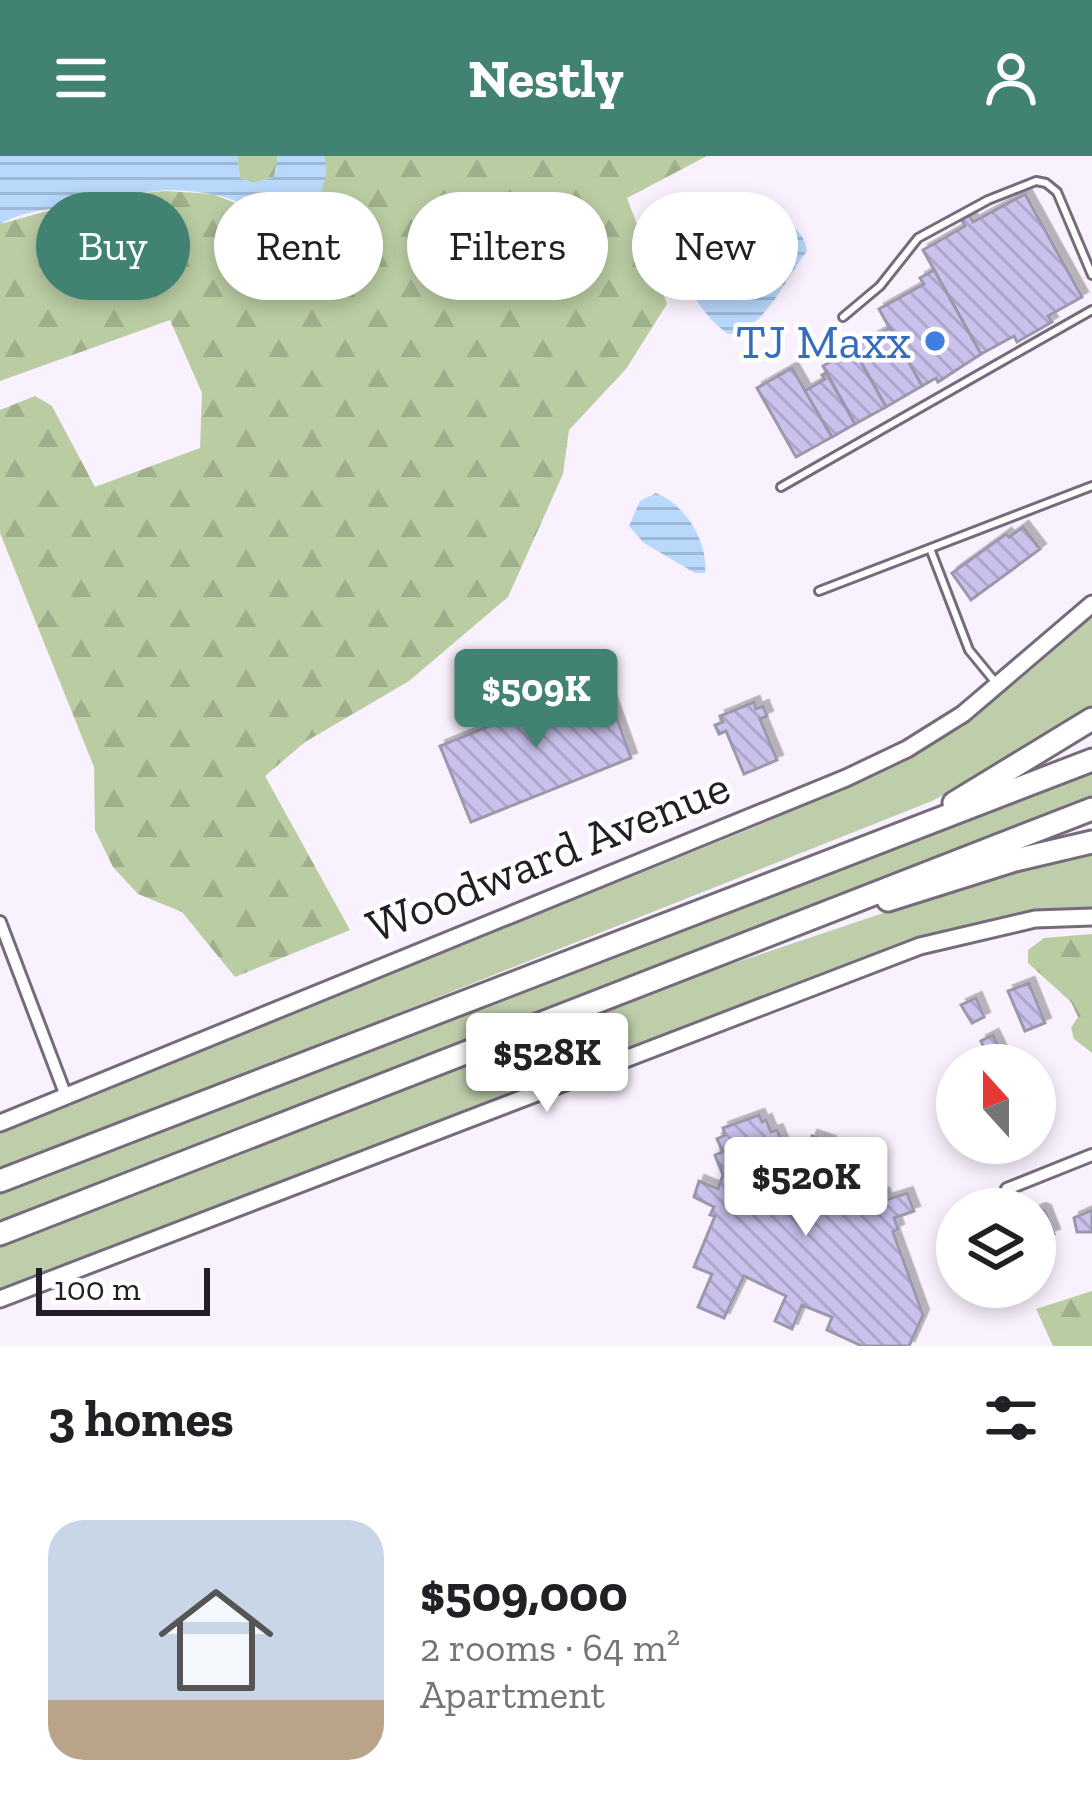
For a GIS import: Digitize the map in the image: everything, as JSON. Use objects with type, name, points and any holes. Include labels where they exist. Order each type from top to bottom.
[{"type":"highway","points":[[887,841],[1092,719]]},
{"type":"highway","points":[[0,1181],[1092,760]]},
{"type":"highway","points":[[0,1234],[1092,809]]},
{"type":"highway","points":[[812,918],[909,896],[1015,860],[1092,842]]},
{"type":"main road","name":"Woodward Avenue","points":[[0,1123],[846,778],[936,733],[1092,604]]},
{"type":"main road","points":[[0,1299],[920,946],[1035,919],[1092,916]]},
{"type":"street","points":[[0,922],[66,1096]]},
{"type":"street","points":[[1010,1188],[1092,1155]]},
{"type":"lane","points":[[843,317],[880,286],[918,238],[988,200],[1036,181],[1057,192],[1092,275]]},
{"type":"lane","points":[[781,487],[1092,310]]},
{"type":"lane","points":[[819,591],[1092,486]]},
{"type":"lane","points":[[931,550],[969,650],[998,686]]},
{"type":"green space","points":[[237,156],[278,156],[274,177],[253,183],[240,178]]},
{"type":"green space","points":[[324,156],[707,156],[627,198],[632,211],[632,300],[665,300],[667,304],[626,369],[569,430],[563,474],[508,597],[409,681],[305,742],[265,776],[350,930],[235,977],[182,912],[138,894],[113,867],[95,830],[94,767],[0,533],[0,410],[35,396],[52,406],[95,487],[200,448],[202,393],[170,320],[0,381],[0,224],[36,214],[36,300],[190,300],[190,193],[213,194],[214,300],[383,300],[383,192],[321,192]]},
{"type":"green space","points":[[1092,616],[1092,707],[1017,756],[932,801],[0,1171],[0,1132],[902,763],[964,726]]},
{"type":"green space","points":[[1092,767],[1092,799],[0,1225],[0,1192]]},
{"type":"green space","points":[[1092,851],[1092,909],[973,925],[918,942],[0,1294],[0,1246],[681,981],[1023,866]]},
{"type":"green space","points":[[1092,934],[1092,1053],[1074,1039],[1071,1028],[1078,1017],[1071,1002],[1028,963],[1028,950],[1044,938]]},
{"type":"green space","points":[[1092,1291],[1092,1346],[1053,1346],[1036,1309],[1056,1308],[1056,1303]]},
{"type":"water","points":[[0,156],[237,156],[240,178],[253,183],[274,177],[278,156],[324,156],[320,192],[36,192],[36,211],[0,224]]},
{"type":"water","points":[[798,232],[805,242],[807,251],[798,265]]},
{"type":"water","points":[[697,300],[775,300],[741,331],[728,334]]},
{"type":"water","points":[[656,493],[677,506],[693,526],[703,549],[705,573],[695,573],[644,543],[629,526],[640,501]]},
{"type":"building","points":[[1025,194],[1082,297],[1048,316],[1052,322],[1017,342],[1014,336],[981,354],[923,250],[965,226],[961,219],[969,215],[973,222]]},
{"type":"building","name":"TJ Maxx","points":[[934,270],[981,354],[938,382],[936,378],[922,386],[879,309],[924,284],[920,278]]},
{"type":"building","points":[[890,328],[922,386],[886,407],[853,348]]},
{"type":"building","points":[[853,348],[886,407],[855,424],[823,366]]},
{"type":"building","points":[[792,368],[832,437],[796,457],[757,388]]},
{"type":"building","points":[[826,373],[855,424],[832,437],[805,391],[825,379],[822,375]]},
{"type":"building","points":[[1023,527],[1040,549],[971,600],[952,573]]},
{"type":"building","points":[[603,680],[631,758],[471,822],[440,746]]},
{"type":"building","points":[[754,702],[756,709],[763,706],[767,716],[760,719],[777,760],[744,774],[726,731],[719,734],[715,725],[723,722],[720,716]]},
{"type":"building","points":[[1029,983],[1045,1023],[1025,1031],[1008,991]]},
{"type":"building","points":[[976,998],[984,1017],[972,1023],[961,1005]]},
{"type":"building","points":[[759,1115],[771,1132],[777,1130],[785,1149],[804,1158],[812,1136],[830,1142],[822,1165],[884,1194],[886,1200],[907,1193],[914,1211],[894,1218],[898,1229],[893,1232],[923,1315],[909,1346],[862,1346],[827,1330],[832,1317],[802,1305],[792,1329],[775,1321],[786,1296],[744,1276],[724,1318],[698,1307],[712,1274],[694,1267],[715,1216],[710,1215],[714,1207],[694,1197],[699,1181],[718,1189],[723,1175],[715,1155],[723,1152],[717,1139],[725,1135],[723,1128]]},
{"type":"building","points":[[1092,1210],[1092,1232],[1077,1232],[1074,1218]]},
{"type":"place","name":"TJ Maxx","points":[[935,341]]}]
